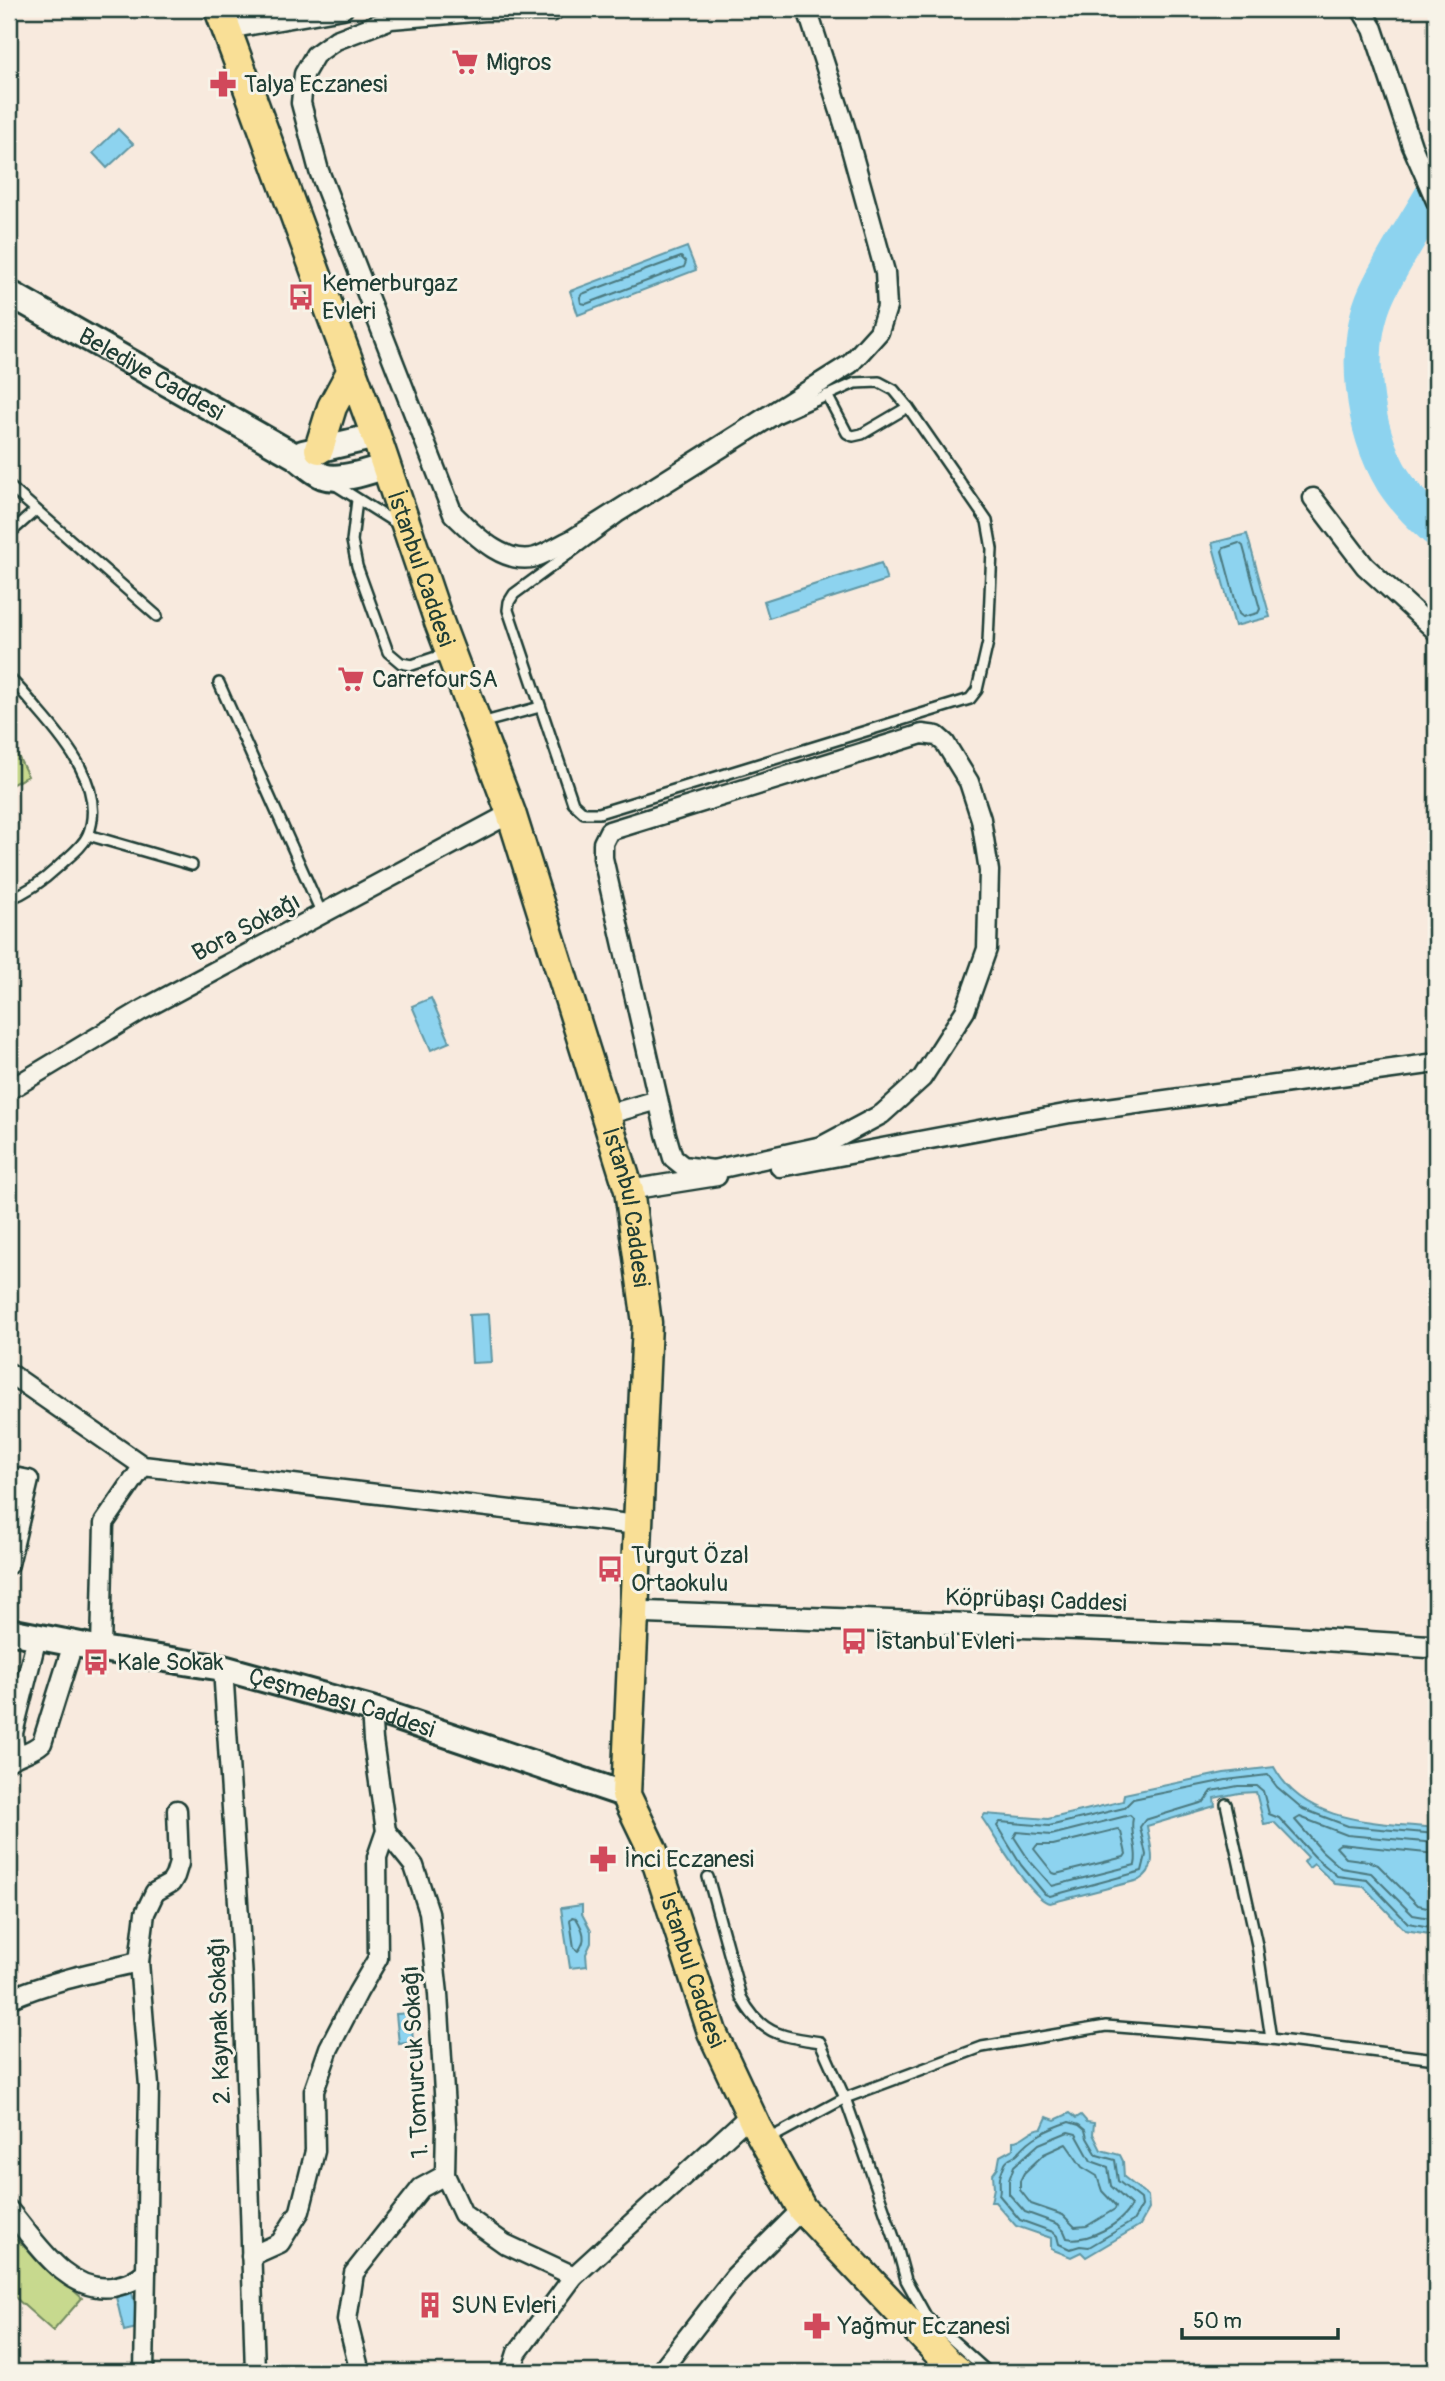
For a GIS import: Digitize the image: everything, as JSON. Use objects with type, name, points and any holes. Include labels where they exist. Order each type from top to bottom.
[{"type":"main road","name":"İstanbul Caddesi","points":[[224,19],[511,813],[629,1190],[647,1323],[626,1795],[653,1851],[712,2032],[751,2114],[802,2209],[959,2372]]},
{"type":"main road","name":"Belediye Caddesi","points":[[12,301],[307,452],[316,472],[327,478]]},
{"type":"main road","points":[[307,452],[352,370]]},
{"type":"main road","points":[[307,452],[376,436]]},
{"type":"main road","points":[[327,478],[359,474],[386,466]]},
{"type":"main road","name":"Çeşmebaşı Caddesi","points":[[9,1631],[223,1668],[371,1709],[626,1795]]},
{"type":"street","points":[[224,19],[343,9]]},
{"type":"street","points":[[557,9],[485,11],[391,19],[336,40],[315,55],[304,74],[301,103],[319,171],[453,514],[478,538],[506,556],[535,558],[571,540],[850,364],[879,332],[887,307],[885,272],[845,127],[807,9]]},
{"type":"street","points":[[1361,9],[1373,29],[1412,146],[1436,201]]},
{"type":"street","points":[[1312,498],[1365,566],[1436,631]]},
{"type":"street","points":[[922,734],[937,736],[945,743],[969,782],[981,818],[989,871],[987,949],[965,1011],[922,1077],[882,1114],[822,1146],[713,1170],[683,1166],[673,1158],[658,1100],[603,858],[603,843],[609,831],[922,734]]},
{"type":"street","name":"Bora Sokağı","points":[[9,1090],[142,1010],[511,813]]},
{"type":"street","points":[[629,1190],[821,1160],[1070,1113],[1436,1063]]},
{"type":"street","points":[[606,1115],[658,1100]]},
{"type":"street","points":[[9,1373],[143,1466],[637,1525]]},
{"type":"street","points":[[101,1649],[104,1523],[143,1466]]},
{"type":"street","points":[[9,1476],[29,1480],[9,1564]]},
{"type":"street","name":"Köprübaşı Caddesi","points":[[633,1612],[1254,1635],[1436,1647]]},
{"type":"street","points":[[37,1637],[13,1733],[13,1758],[32,1752],[42,1743],[73,1644]]},
{"type":"street","name":"2. Kaynak Sokağı","points":[[223,1668],[243,1980],[255,2372]]},
{"type":"street","points":[[251,2256],[280,2243],[300,2211],[315,2151],[314,2091],[330,2048],[358,1992],[379,1958],[377,1857],[386,1831],[371,1709]]},
{"type":"street","points":[[144,2372],[149,2086],[139,1962],[145,1913],[155,1892],[171,1883],[179,1863],[177,1810]]},
{"type":"street","name":"1. Tomurcuk Sokağı","points":[[386,1831],[414,1866],[429,1912],[445,2099],[445,2175],[463,2214],[505,2244],[574,2276]]},
{"type":"street","points":[[9,1999],[82,1975],[139,1962]]},
{"type":"street","points":[[511,2372],[517,2353],[574,2276],[751,2114]]},
{"type":"street","points":[[360,2372],[347,2320],[354,2273],[421,2188],[445,2175]]},
{"type":"street","points":[[660,2372],[735,2276],[802,2209]]},
{"type":"street","points":[[9,2210],[58,2268],[82,2284],[102,2288],[124,2285],[146,2271]]},
{"type":"lane","points":[[879,382],[894,390],[908,407],[987,521],[992,549],[988,642],[977,690],[970,698],[599,813],[584,813],[573,803],[508,610],[514,594],[619,517],[779,416],[855,383],[879,382]]},
{"type":"lane","points":[[827,395],[846,433],[853,436],[862,434],[908,407]]},
{"type":"lane","points":[[327,478],[356,500],[410,531]]},
{"type":"lane","points":[[9,486],[157,616]]},
{"type":"lane","points":[[356,500],[352,541],[357,566],[388,652],[401,663],[412,665],[451,652]]},
{"type":"lane","points":[[9,534],[36,510]]},
{"type":"lane","points":[[9,678],[60,735],[88,785],[93,806],[88,835],[80,846],[49,876],[24,893],[9,899]]},
{"type":"lane","points":[[219,683],[322,914]]},
{"type":"lane","points":[[478,724],[540,707]]},
{"type":"lane","points":[[88,835],[192,865]]},
{"type":"lane","points":[[1226,1804],[1257,1945],[1271,2039]]},
{"type":"lane","points":[[708,1877],[747,2010],[757,2021],[781,2036],[820,2042],[845,2098],[896,2243],[906,2280],[926,2316],[988,2372]]},
{"type":"lane","points":[[765,2141],[845,2098],[982,2047],[1106,2026],[1271,2039],[1436,2059]]},
{"type":"green space","points":[[9,738],[28,776],[9,786]]},
{"type":"green space","points":[[11,2235],[82,2298],[53,2331],[9,2292]]},
{"type":"water","points":[[118,129],[133,144],[107,168],[93,153]]},
{"type":"water","points":[[687,247],[696,270],[578,315],[570,291]]},
{"type":"water","points":[[1247,534],[1270,617],[1235,626],[1212,543]]},
{"type":"water","points":[[881,563],[887,580],[769,618],[764,601]]},
{"type":"water","points":[[431,998],[450,1042],[431,1050],[412,1006]]},
{"type":"water","points":[[489,1314],[492,1362],[472,1363],[469,1315]]},
{"type":"water","points":[[1274,1767],[1288,1786],[1304,1800],[1324,1810],[1368,1821],[1436,1828],[1436,1935],[1405,1930],[1364,1887],[1335,1884],[1314,1864],[1309,1868],[1304,1862],[1308,1857],[1274,1822],[1264,1824],[1256,1792],[1214,1798],[1215,1806],[1147,1826],[1152,1863],[1139,1880],[1050,1903],[1042,1899],[1024,1880],[982,1818],[985,1814],[1048,1819],[1123,1801],[1124,1794],[1224,1773]]},
{"type":"water","points":[[582,1905],[582,1914],[591,1931],[591,1943],[586,1954],[587,1966],[570,1968],[561,1908]]},
{"type":"water","points":[[411,2013],[413,2042],[399,2044],[396,2014]]},
{"type":"water","points":[[1070,2113],[1076,2118],[1081,2115],[1087,2122],[1094,2123],[1093,2134],[1101,2150],[1120,2155],[1124,2177],[1148,2196],[1149,2209],[1140,2225],[1086,2257],[1081,2252],[1071,2257],[1051,2249],[1051,2238],[1016,2226],[995,2202],[991,2202],[993,2174],[998,2167],[1000,2156],[1013,2149],[1013,2141],[1042,2128],[1047,2117],[1055,2120]]},
{"type":"water","points":[[132,2293],[141,2327],[124,2331],[116,2297]]},
{"type":"waterway","points":[[1436,190],[1377,293],[1369,314],[1363,363],[1368,413],[1383,460],[1403,494],[1436,528]]},
{"type":"place","name":"Migros","points":[[465,62]]},
{"type":"place","name":"Talya Eczanesi","points":[[223,84]]},
{"type":"place","name":"Kemerburgaz Evleri","points":[[301,297]]},
{"type":"place","name":"CarrefourSA","points":[[351,679]]},
{"type":"place","name":"Turgut Özal Ortaokulu","points":[[610,1569]]},
{"type":"place","name":"İstanbul Evleri","points":[[854,1641]]},
{"type":"place","name":"Kale Sokak","points":[[96,1662]]},
{"type":"place","name":"İnci Eczanesi","points":[[603,1859]]},
{"type":"place","name":"SUN Evleri","points":[[430,2305]]},
{"type":"place","name":"Yağmur Eczanesi","points":[[817,2326]]}]
